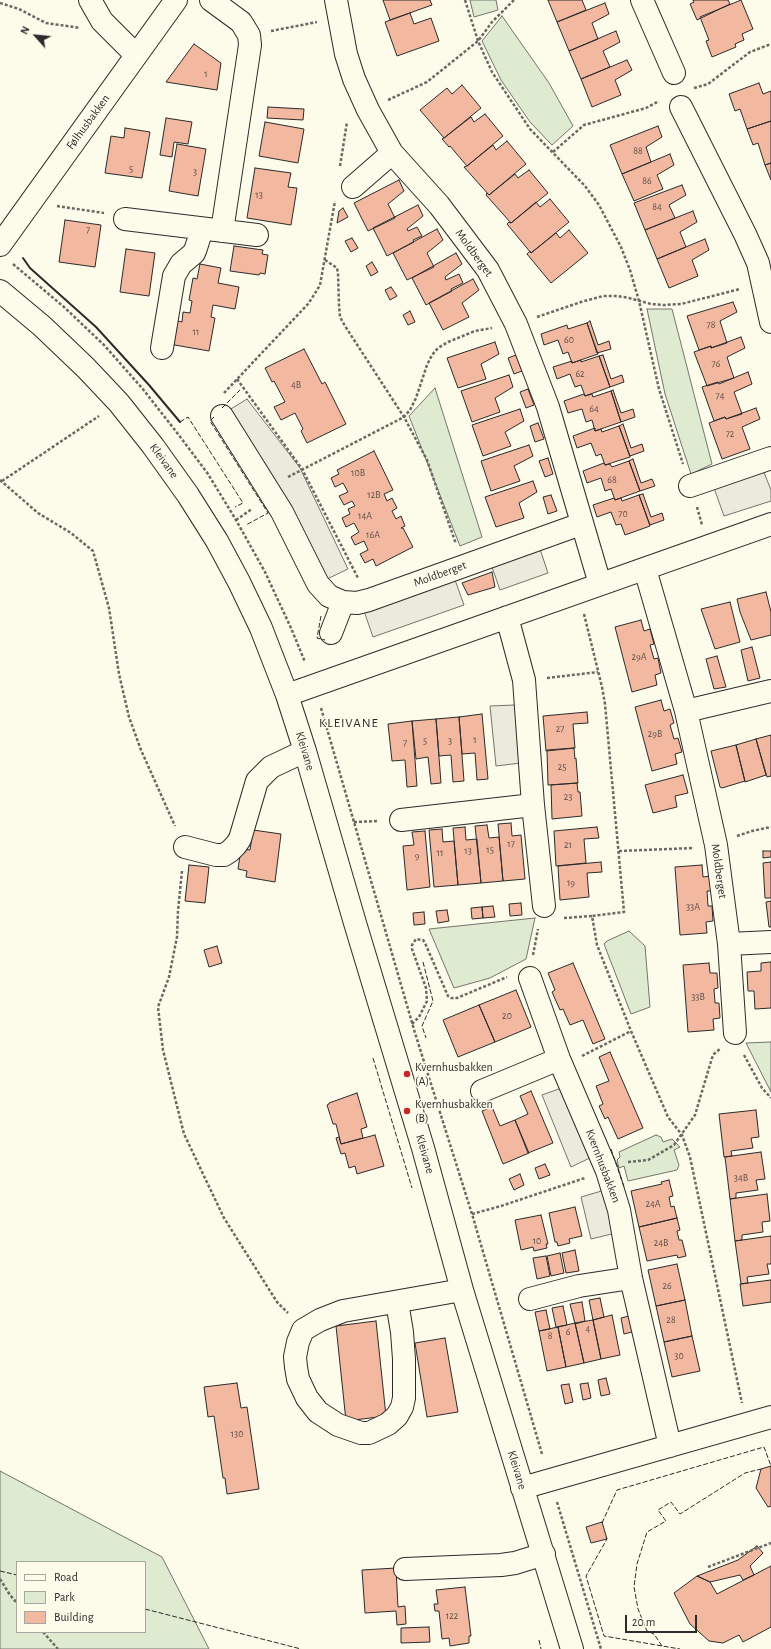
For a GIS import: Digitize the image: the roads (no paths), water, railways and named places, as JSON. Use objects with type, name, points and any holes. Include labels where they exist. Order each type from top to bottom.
[{"type":"street","points":[[90,0],[102,21],[136,55]]},
{"type":"street","name":"Følhusbakken","points":[[0,245],[176,0]]},
{"type":"street","points":[[162,348],[174,276],[181,264],[194,253],[196,248],[212,230],[248,59],[249,35],[241,22],[211,0]]},
{"type":"street","name":"Moldberget","points":[[336,0],[346,54],[354,79],[358,113],[438,206],[488,270],[516,324],[548,407],[581,524],[600,584]]},
{"type":"street","points":[[642,0],[674,73]]},
{"type":"street","points":[[681,107],[758,263],[771,322]]},
{"type":"street","points":[[353,187],[392,153]]},
{"type":"street","points":[[125,219],[258,235]]},
{"type":"street","name":"Kleivane","points":[[0,291],[42,326],[86,368],[119,403],[153,446],[188,495],[217,541],[261,628],[287,695],[305,751],[355,923],[424,1148],[462,1290],[572,1649]]},
{"type":"street","points":[[222,416],[282,512],[318,584],[329,596],[343,602],[331,633]]},
{"type":"street","points":[[690,486],[771,458]]},
{"type":"street","name":"Moldberget","points":[[343,602],[357,603],[369,600],[581,524]]},
{"type":"street","points":[[287,695],[771,524]]},
{"type":"street","name":"Moldberget","points":[[645,569],[686,711],[716,845],[729,944],[732,1044]]},
{"type":"street","points":[[507,617],[524,680],[533,805],[544,906]]},
{"type":"street","points":[[686,711],[771,690]]},
{"type":"street","points":[[185,847],[216,855],[224,855],[230,851],[240,839],[257,780],[271,767],[305,751]]},
{"type":"street","points":[[401,820],[533,805]]},
{"type":"street","points":[[729,944],[771,942]]},
{"type":"street","name":"Kvernhusbakken","points":[[530,978],[560,1062],[607,1171],[619,1210],[631,1278],[670,1446]]},
{"type":"street","points":[[482,1091],[560,1062]]},
{"type":"street","points":[[530,1299],[579,1286],[631,1278]]},
{"type":"street","points":[[397,1302],[402,1332],[404,1398],[402,1407],[397,1416],[388,1424],[369,1433],[361,1433],[338,1425],[318,1412],[307,1398],[298,1378],[296,1367],[298,1342],[303,1330],[320,1320],[343,1311],[462,1290]]},
{"type":"street","points":[[522,1488],[771,1417]]},
{"type":"street","points":[[405,1569],[501,1565],[516,1563],[544,1554]]},
{"type":"place","name":"Kvernhusbakken (A)","points":[[407,1074]]},
{"type":"place","name":"Kvernhusbakken (B)","points":[[407,1111]]},
{"type":"district","name":"KLEIVANE","points":[[349,723]]}]
